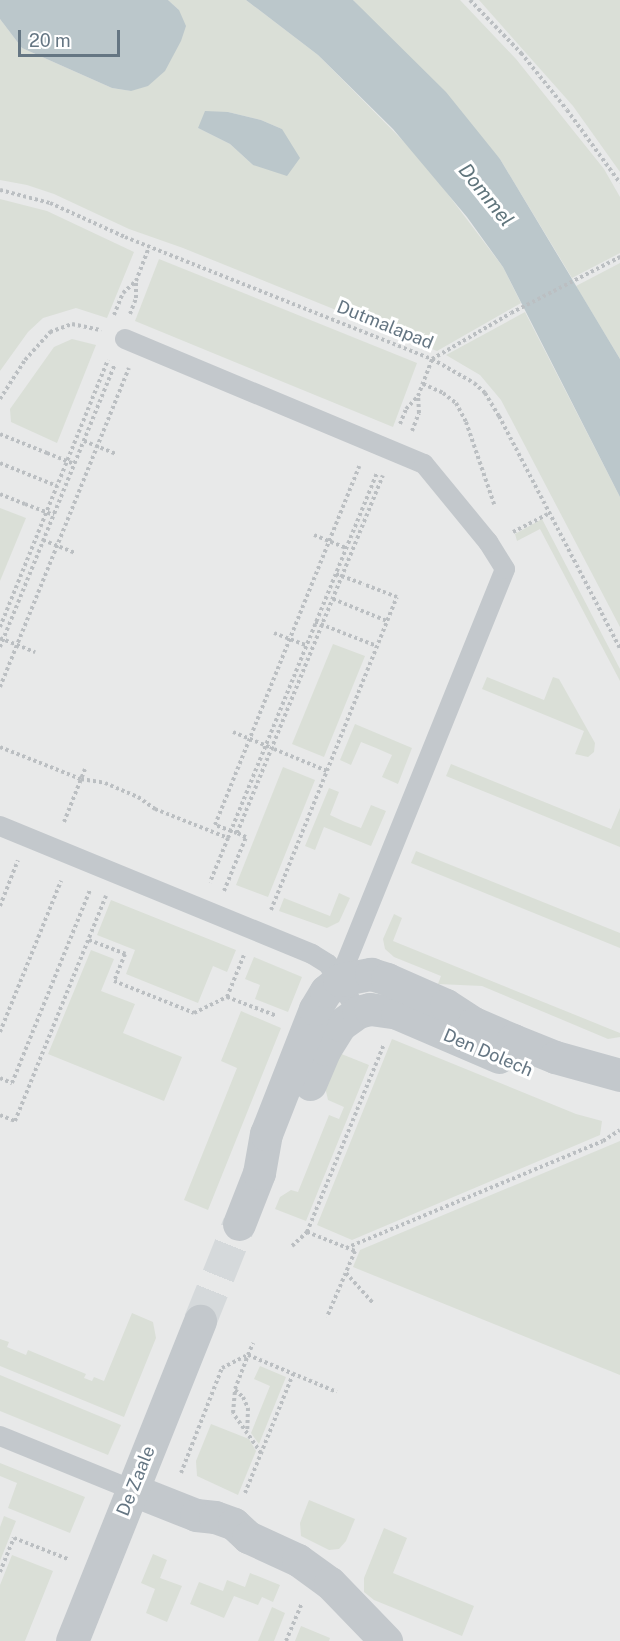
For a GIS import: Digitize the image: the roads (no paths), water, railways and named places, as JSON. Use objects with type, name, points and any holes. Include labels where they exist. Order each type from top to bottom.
[{"type":"street","name":"Den Dolech","points":[[339,980],[370,974],[446,1005],[474,1023],[555,1057],[620,1075]]},
{"type":"street","points":[[239,1224],[259,1173],[266,1134],[308,1029],[321,999],[339,980]]},
{"type":"street","name":"Den Dolech","points":[[446,1005],[481,1010],[597,1054],[620,1059]]},
{"type":"street","name":"Den Dolech","points":[[358,1012],[381,1009],[396,1012],[547,1077],[620,1097]]},
{"type":"street","points":[[259,1173],[287,1143],[331,1036],[340,1025],[358,1012]]},
{"type":"street","name":"De Zaale","points":[[72,1641],[200,1322]]},
{"type":"street","points":[[133,1490],[183,1510],[211,1528],[230,1536],[240,1531],[298,1560],[330,1583],[386,1641]]},
{"type":"lane","points":[[121,337],[391,448],[424,464],[497,545],[505,568],[339,980]]},
{"type":"lane","points":[[0,826],[312,954],[328,964],[358,1012]]},
{"type":"lane","points":[[0,1436],[133,1490]]},
{"type":"water","points":[[0,0],[168,0],[179,10],[186,26],[181,41],[165,71],[148,86],[131,91],[112,88],[22,48],[0,19]]},
{"type":"water","name":"Dommel","points":[[246,0],[353,0],[446,92],[500,159],[620,359],[620,497],[503,267],[467,217],[393,129],[318,55]]},
{"type":"water","points":[[205,111],[228,112],[261,120],[282,129],[300,158],[287,176],[253,165],[230,144],[198,128]]},
{"type":"tunnel","points":[[200,1321],[239,1224]]}]
